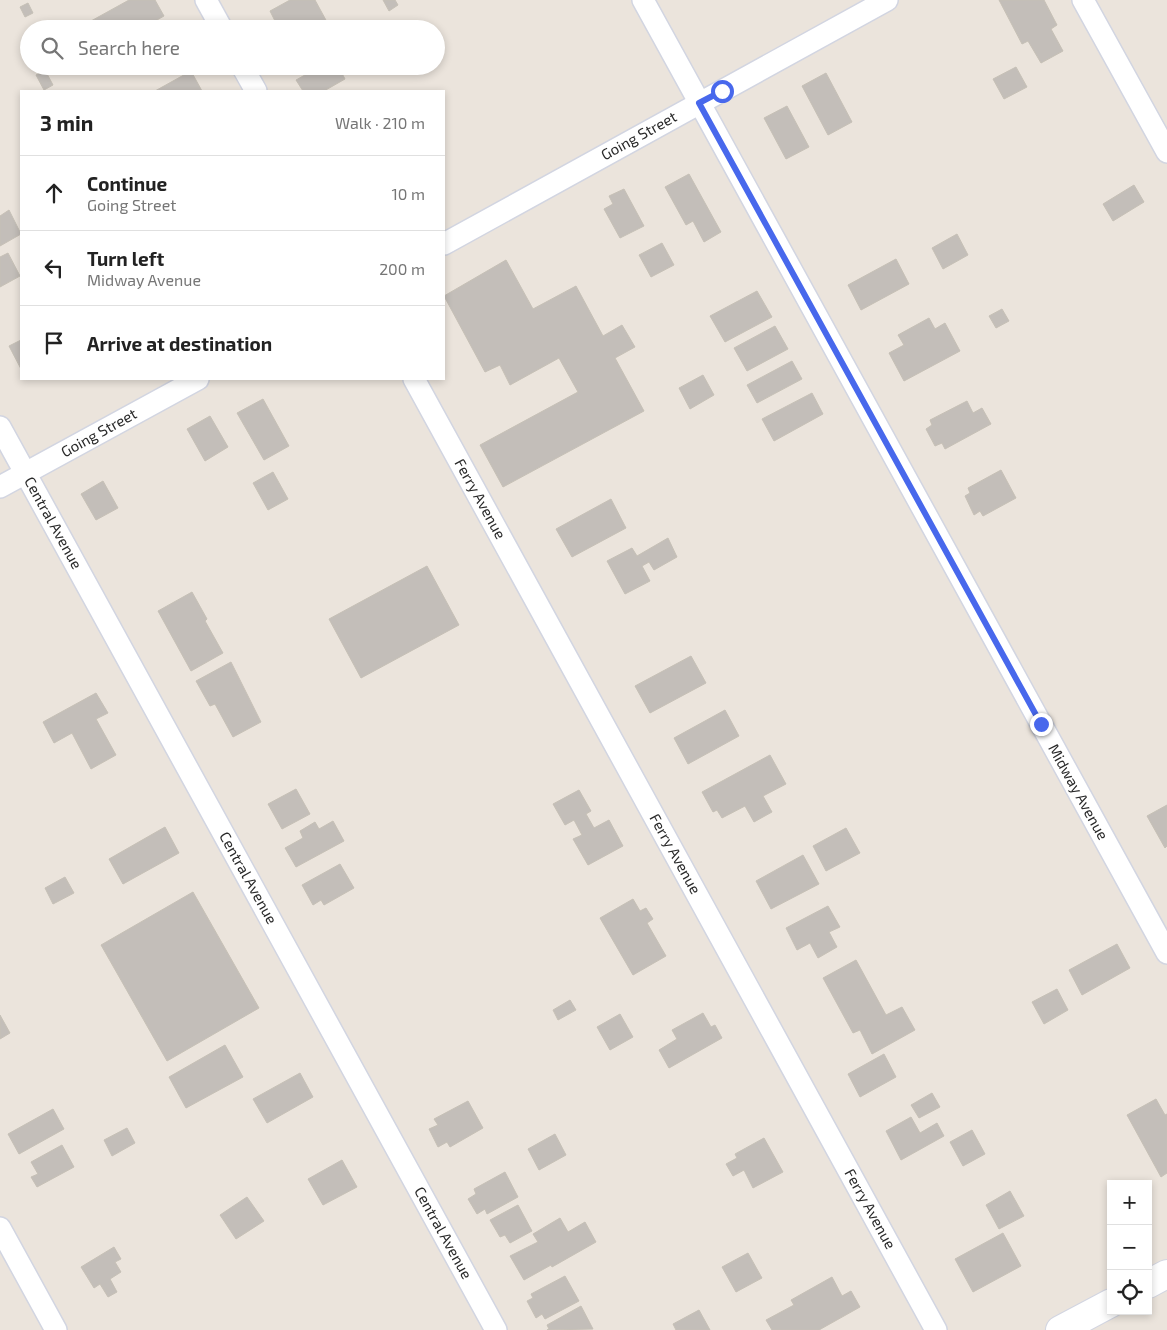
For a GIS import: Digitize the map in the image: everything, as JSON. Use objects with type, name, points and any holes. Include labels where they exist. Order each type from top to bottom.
[{"type":"main road","points":[[1152,1282],[1167,1274]]},
{"type":"main road","points":[[1060,1330],[1107,1305]]},
{"type":"street","points":[[206,0],[217,20]]},
{"type":"street","name":"Midway Avenue","points":[[643,0],[1167,952]]},
{"type":"street","name":"Going Street","points":[[445,243],[887,0]]},
{"type":"street","points":[[1083,0],[1167,152]]},
{"type":"street","points":[[247,75],[255,90]]},
{"type":"street","name":"Going Street","points":[[0,487],[196,380]]},
{"type":"street","name":"Ferry Avenue","points":[[415,380],[936,1330]]},
{"type":"street","name":"Central Avenue","points":[[0,427],[496,1330]]},
{"type":"street","points":[[0,1228],[56,1330]]},
{"type":"building","points":[[129,0],[155,0],[164,16],[157,20],[93,20]]},
{"type":"building","points":[[290,0],[315,0],[326,20],[274,20],[270,11]]},
{"type":"building","points":[[383,0],[395,0],[398,5],[389,11]]},
{"type":"building","points":[[999,0],[1044,0],[1057,25],[1051,29],[1063,51],[1041,63],[1028,41],[1022,44]]},
{"type":"building","points":[[28,3],[33,13],[25,17],[20,7]]},
{"type":"building","points":[[1016,67],[1027,87],[1004,99],[993,79]]},
{"type":"building","points":[[826,73],[852,122],[828,135],[802,86]]},
{"type":"building","points":[[36,75],[48,75],[53,85],[44,90]]},
{"type":"building","points":[[184,75],[193,75],[201,90],[157,90]]},
{"type":"building","points":[[305,75],[343,75],[345,79],[326,90],[302,90],[296,80]]},
{"type":"building","points":[[787,106],[809,147],[786,159],[764,118]]},
{"type":"building","points":[[689,174],[721,232],[704,242],[693,221],[686,225],[665,187]]},
{"type":"building","points":[[1134,185],[1144,202],[1113,221],[1103,204]]},
{"type":"building","points":[[624,189],[644,226],[620,238],[604,209],[613,204],[609,196]]},
{"type":"building","points":[[9,210],[20,235],[0,246],[0,216]]},
{"type":"building","points":[[957,234],[968,255],[943,269],[932,248]]},
{"type":"building","points":[[662,243],[674,265],[651,277],[639,255]]},
{"type":"building","points":[[8,253],[20,276],[0,287],[0,257]]},
{"type":"building","points":[[896,259],[909,284],[861,310],[848,285]]},
{"type":"building","points":[[506,260],[533,309],[576,286],[603,336],[622,325],[635,347],[615,358],[644,411],[503,487],[480,445],[578,392],[559,358],[510,385],[500,365],[485,372],[445,295]]},
{"type":"building","points":[[757,291],[772,317],[725,342],[710,316]]},
{"type":"building","points":[[1002,309],[1009,321],[996,328],[989,316]]},
{"type":"building","points":[[929,318],[935,329],[945,323],[960,351],[904,381],[889,353],[904,345],[898,335]]},
{"type":"building","points":[[775,326],[788,349],[747,371],[734,348]]},
{"type":"building","points":[[20,340],[20,367],[9,346]]},
{"type":"building","points":[[792,361],[802,379],[757,403],[747,385]]},
{"type":"building","points":[[703,375],[714,395],[690,409],[679,388]]},
{"type":"building","points":[[812,393],[823,414],[774,441],[762,419]]},
{"type":"building","points":[[263,399],[289,446],[264,460],[237,413]]},
{"type":"building","points":[[967,401],[973,413],[982,408],[991,424],[945,449],[942,443],[935,446],[926,429],[932,425],[930,420]]},
{"type":"building","points":[[210,416],[228,447],[205,461],[187,429]]},
{"type":"building","points":[[1001,470],[1016,498],[983,516],[980,511],[974,515],[965,496],[970,493],[968,488]]},
{"type":"building","points":[[273,472],[288,499],[268,510],[253,483]]},
{"type":"building","points":[[103,481],[118,508],[96,520],[81,494]]},
{"type":"building","points":[[611,499],[626,528],[572,557],[556,529]]},
{"type":"building","points":[[668,538],[677,557],[654,570],[649,562],[642,566],[650,581],[625,594],[607,561],[632,548],[637,556]]},
{"type":"building","points":[[427,566],[459,625],[361,678],[329,619]]},
{"type":"building","points":[[192,592],[207,619],[205,621],[223,653],[191,671],[158,611]]},
{"type":"building","points":[[691,656],[706,683],[650,713],[635,686]]},
{"type":"building","points":[[231,662],[261,722],[233,737],[215,704],[210,706],[196,681]]},
{"type":"building","points":[[96,693],[108,713],[96,719],[116,755],[91,769],[72,733],[54,743],[43,722]]},
{"type":"building","points":[[725,710],[739,736],[688,764],[674,738]]},
{"type":"building","points":[[770,755],[786,784],[763,796],[772,812],[754,822],[745,806],[722,818],[717,810],[713,812],[702,792]]},
{"type":"building","points":[[296,789],[310,814],[282,829],[268,804]]},
{"type":"building","points":[[579,790],[591,811],[586,814],[594,828],[609,820],[623,846],[588,865],[573,839],[582,835],[574,820],[565,825],[553,804]]},
{"type":"building","points":[[1167,805],[1167,846],[1165,848],[1147,816]]},
{"type":"building","points":[[333,821],[344,841],[296,867],[285,848],[303,838],[300,831],[315,822],[319,829]]},
{"type":"building","points":[[165,827],[179,853],[123,884],[109,859]]},
{"type":"building","points":[[846,828],[860,853],[826,871],[813,846]]},
{"type":"building","points":[[803,855],[819,884],[771,909],[756,881]]},
{"type":"building","points":[[340,864],[354,888],[324,905],[321,900],[313,905],[302,885]]},
{"type":"building","points":[[65,877],[74,893],[53,904],[45,888]]},
{"type":"building","points":[[193,892],[259,1008],[167,1061],[101,945]]},
{"type":"building","points":[[633,899],[640,911],[646,908],[653,919],[647,923],[666,956],[633,975],[600,918]]},
{"type":"building","points":[[828,906],[840,927],[829,932],[837,947],[818,958],[810,943],[797,950],[786,928]]},
{"type":"building","points":[[1117,944],[1130,968],[1082,995],[1069,970]]},
{"type":"building","points":[[856,960],[886,1015],[902,1007],[915,1030],[872,1054],[860,1030],[853,1033],[823,978]]},
{"type":"building","points":[[1057,989],[1068,1010],[1044,1024],[1032,1002]]},
{"type":"building","points":[[570,1000],[576,1010],[558,1020],[553,1010]]},
{"type":"building","points":[[703,1013],[711,1027],[715,1025],[722,1038],[669,1068],[659,1050],[677,1039],[672,1030]]},
{"type":"building","points":[[620,1014],[633,1037],[610,1050],[597,1027]]},
{"type":"building","points":[[0,1015],[10,1033],[0,1039]]},
{"type":"building","points":[[225,1045],[243,1077],[186,1108],[169,1077]]},
{"type":"building","points":[[884,1054],[896,1077],[860,1097],[848,1074]]},
{"type":"building","points":[[300,1073],[313,1097],[267,1123],[253,1099]]},
{"type":"building","points":[[932,1093],[940,1107],[919,1118],[911,1105]]},
{"type":"building","points":[[1156,1099],[1165,1115],[1167,1114],[1167,1173],[1161,1177],[1127,1115]]},
{"type":"building","points":[[468,1101],[483,1128],[450,1147],[447,1142],[438,1147],[429,1129],[438,1125],[434,1119]]},
{"type":"building","points":[[53,1109],[64,1129],[19,1154],[8,1134]]},
{"type":"building","points":[[911,1117],[920,1133],[937,1123],[944,1136],[901,1160],[886,1131]]},
{"type":"building","points":[[127,1128],[135,1143],[112,1156],[104,1140]]},
{"type":"building","points":[[972,1130],[985,1154],[963,1166],[950,1142]]},
{"type":"building","points":[[555,1134],[566,1155],[539,1170],[528,1149]]},
{"type":"building","points":[[764,1138],[783,1172],[753,1188],[744,1170],[733,1176],[726,1164],[737,1158],[735,1154]]},
{"type":"building","points":[[62,1145],[74,1167],[37,1187],[31,1177],[38,1174],[31,1162]]},
{"type":"building","points":[[342,1160],[357,1187],[323,1205],[308,1179]]},
{"type":"building","points":[[505,1172],[518,1197],[487,1214],[485,1209],[477,1214],[468,1199],[476,1194],[474,1189]]},
{"type":"building","points":[[1010,1191],[1024,1216],[999,1229],[986,1205]]},
{"type":"building","points":[[247,1197],[264,1221],[236,1239],[220,1215]]},
{"type":"building","points":[[518,1205],[532,1231],[510,1243],[505,1235],[500,1237],[490,1220]]},
{"type":"building","points":[[560,1218],[568,1232],[585,1222],[596,1242],[552,1267],[551,1265],[524,1280],[510,1256],[538,1242],[533,1234]]},
{"type":"building","points":[[1003,1233],[1021,1266],[973,1292],[955,1259]]},
{"type":"building","points":[[114,1247],[121,1259],[115,1262],[121,1272],[110,1279],[117,1292],[108,1297],[100,1284],[94,1288],[81,1267]]},
{"type":"building","points":[[748,1253],[762,1278],[736,1292],[722,1267]]},
{"type":"building","points":[[565,1276],[579,1301],[545,1319],[542,1314],[536,1318],[527,1301],[533,1298],[531,1294]]},
{"type":"building","points":[[832,1277],[842,1296],[851,1291],[860,1307],[819,1330],[772,1330],[766,1320],[794,1305],[791,1300]]},
{"type":"building","points":[[581,1306],[593,1329],[547,1330],[549,1329],[547,1325]]},
{"type":"building","points":[[699,1310],[710,1330],[676,1330],[673,1324]]},
{"type":"route","points":[[722,91],[699,103],[1041,724]]}]
